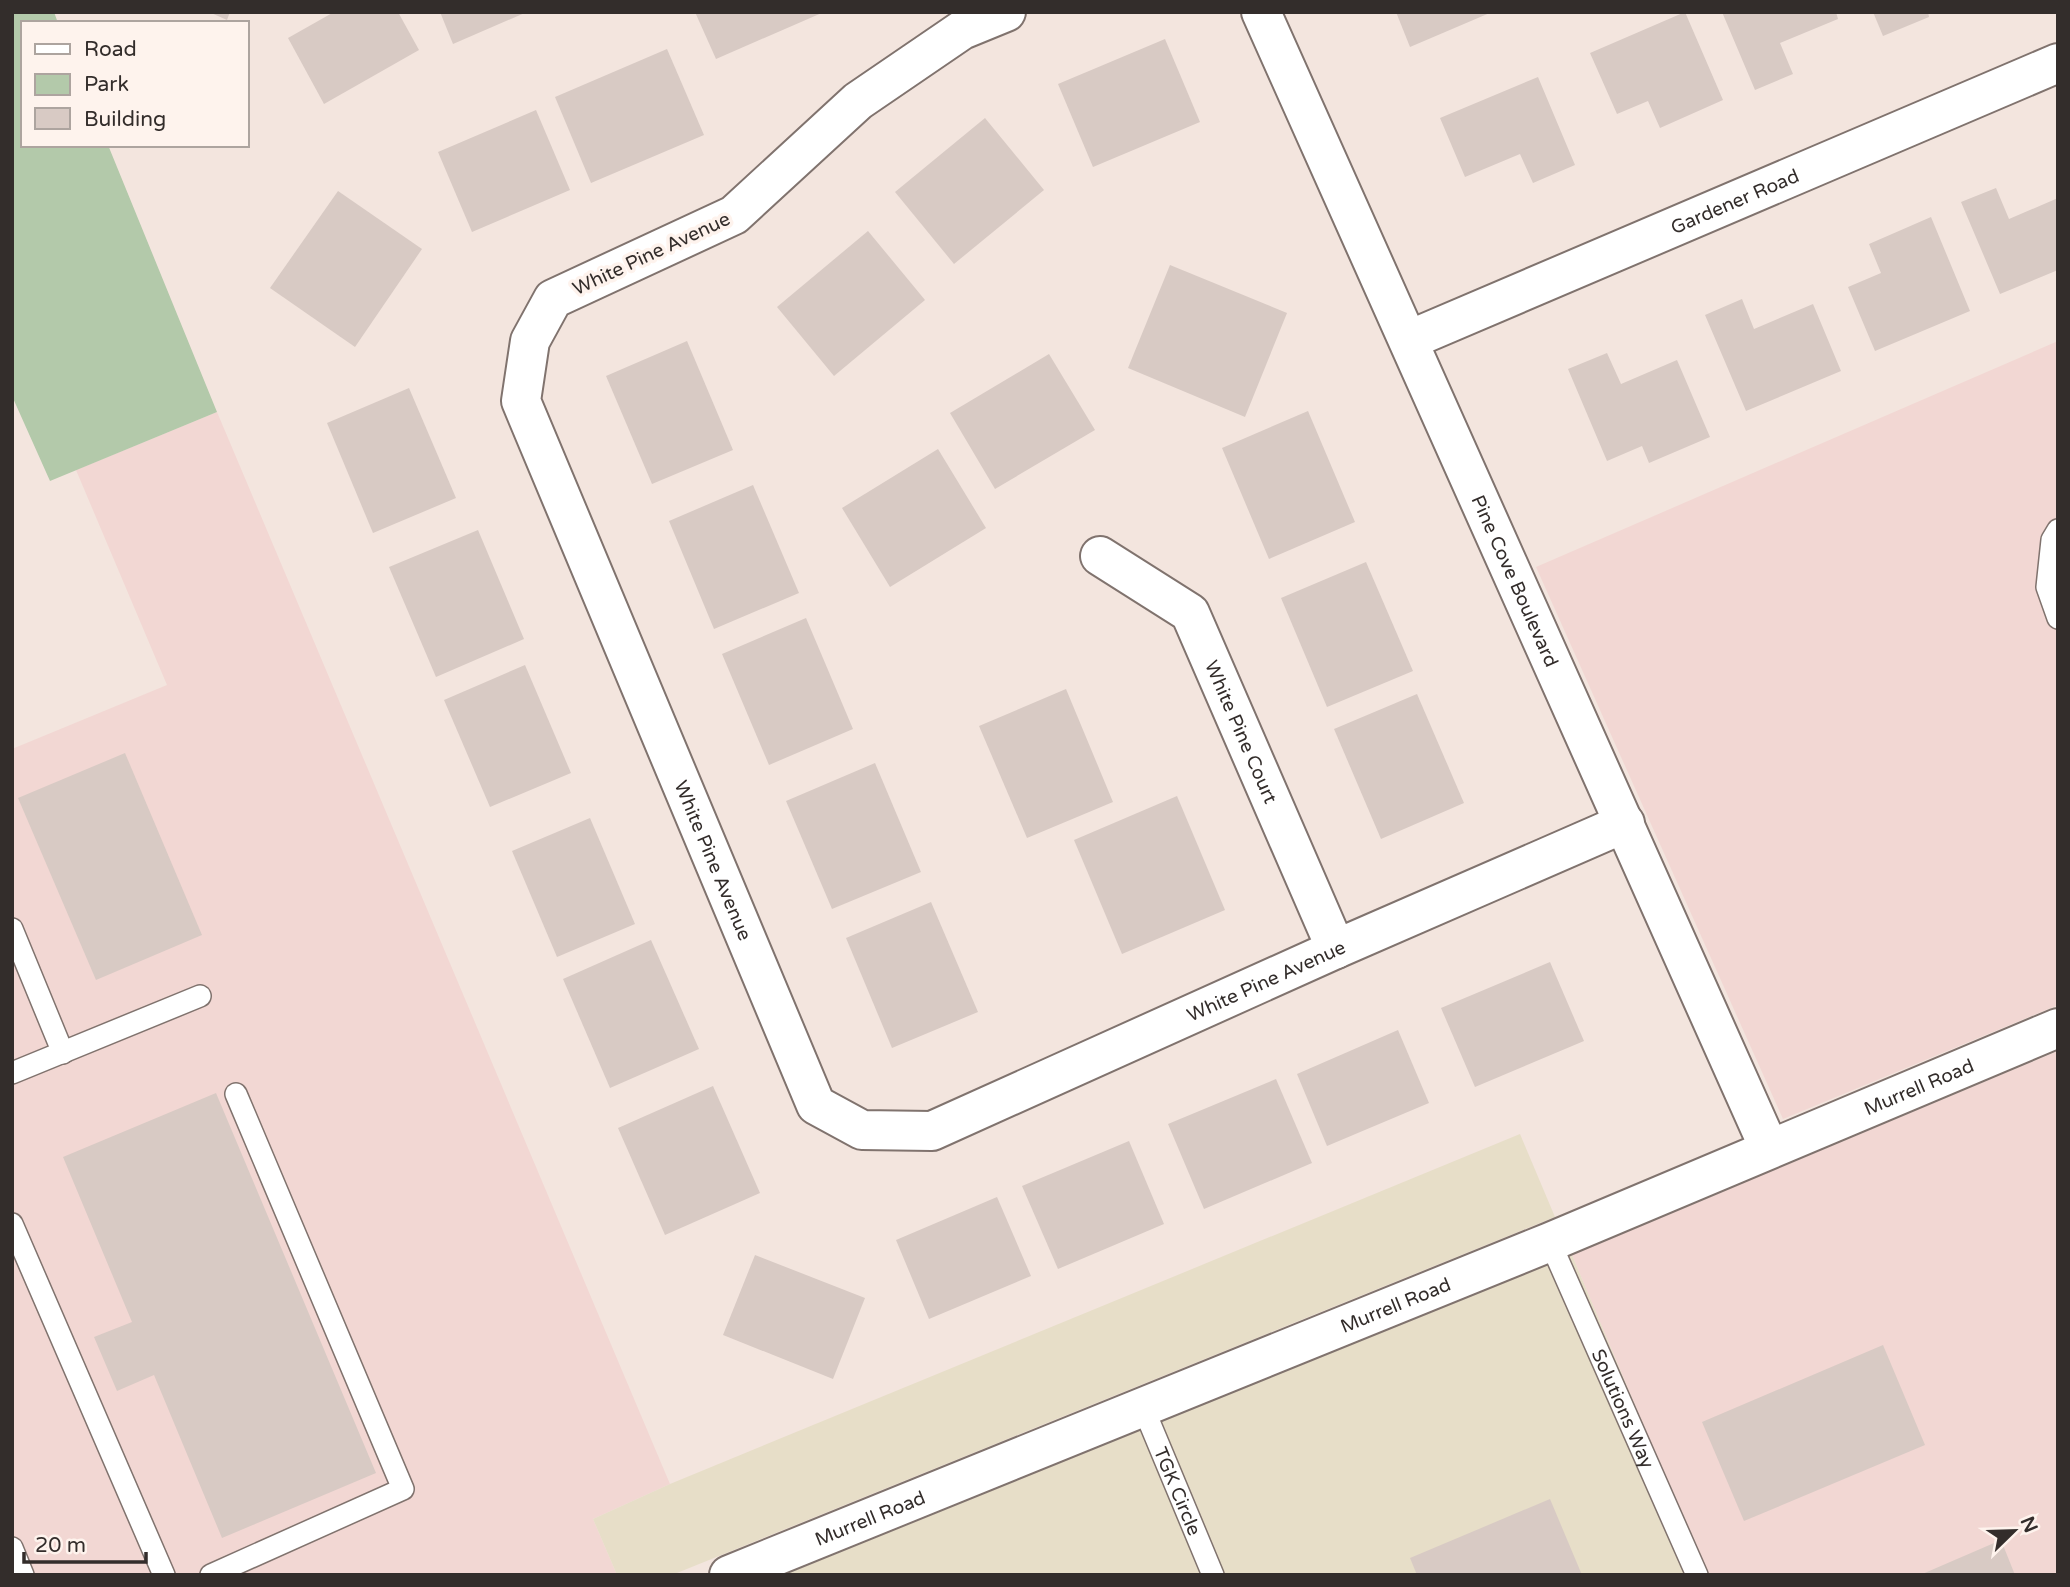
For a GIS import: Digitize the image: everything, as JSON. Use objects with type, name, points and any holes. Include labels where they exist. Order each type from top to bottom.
[{"type":"street","name":"White Pine Avenue","points":[[1006,12],[962,30],[858,101],[734,215],[553,299],[530,341],[521,401],[816,1105],[863,1130],[932,1132],[1336,949],[1625,823]]},
{"type":"street","name":"Pine Cove Boulevard","points":[[1261,12],[1769,1148]]},
{"type":"street","name":"Gardener Road","points":[[1409,340],[2058,63]]},
{"type":"street","name":"White Pine Court","points":[[1100,556],[1190,613],[1336,949]]},
{"type":"street","name":"Murrell Road","points":[[729,1575],[1550,1242],[2058,1028]]},
{"type":"lane","points":[[2058,530],[2052,540],[2047,587],[2058,618]]},
{"type":"lane","points":[[12,929],[63,1052]]},
{"type":"lane","points":[[12,1073],[200,996]]},
{"type":"lane","points":[[211,1575],[403,1489],[236,1094]]},
{"type":"lane","points":[[12,1224],[164,1575]]},
{"type":"lane","name":"Solutions Way","points":[[1550,1242],[1697,1575]]},
{"type":"lane","name":"TGK Circle","points":[[1143,1407],[1213,1575]]},
{"type":"lane","points":[[12,1548],[23,1575]]},
{"type":"shaded area","points":[[2058,341],[2058,1005],[1783,1119],[1536,567]]},
{"type":"shaded area","points":[[217,412],[670,1484],[593,1519],[617,1575],[12,1575],[12,749],[167,685],[76,470]]},
{"type":"shaded area","points":[[2058,1051],[2058,1575],[1706,1575],[1572,1255]]},
{"type":"shaded area","points":[[1520,1134],[1555,1217],[672,1575],[617,1575],[593,1519],[670,1484]]},
{"type":"shaded area","points":[[1572,1255],[1706,1575],[784,1575]]},
{"type":"green space","points":[[12,12],[54,12],[57,21],[21,21],[21,147],[109,147],[217,412],[50,481],[12,396]]},
{"type":"building","points":[[209,12],[230,12],[227,20]]},
{"type":"building","points":[[334,12],[398,12],[419,50],[324,104],[288,38]]},
{"type":"building","points":[[440,12],[527,12],[453,44]]},
{"type":"building","points":[[695,12],[824,12],[716,59]]},
{"type":"building","points":[[1396,12],[1492,12],[1410,47]]},
{"type":"building","points":[[1685,12],[1723,100],[1660,128],[1648,101],[1617,114],[1590,53]]},
{"type":"building","points":[[1722,12],[1836,12],[1838,19],[1780,43],[1793,74],[1755,90]]},
{"type":"building","points":[[1873,12],[1928,12],[1929,17],[1883,36]]},
{"type":"building","points":[[1165,39],[1200,122],[1093,167],[1058,84]]},
{"type":"building","points":[[667,49],[704,135],[591,183],[555,97]]},
{"type":"building","points":[[1538,77],[1575,165],[1533,183],[1520,154],[1465,177],[1440,118]]},
{"type":"building","points":[[536,110],[570,190],[472,232],[438,152]]},
{"type":"building","points":[[985,118],[1044,190],[954,264],[895,192]]},
{"type":"building","points":[[1996,188],[2009,219],[2058,198],[2058,270],[2000,294],[1961,202]]},
{"type":"building","points":[[338,191],[422,249],[355,347],[270,288]]},
{"type":"building","points":[[1931,217],[1970,311],[1875,351],[1848,287],[1881,273],[1869,244]]},
{"type":"building","points":[[868,231],[925,300],[834,376],[777,307]]},
{"type":"building","points":[[1170,265],[1287,313],[1245,417],[1128,368]]},
{"type":"building","points":[[1742,299],[1754,329],[1813,304],[1841,371],[1746,411],[1705,315]]},
{"type":"building","points":[[687,341],[733,450],[652,484],[606,376]]},
{"type":"building","points":[[1607,353],[1621,384],[1677,360],[1710,437],[1649,463],[1642,446],[1607,461],[1568,369]]},
{"type":"building","points":[[1049,354],[1095,430],[995,489],[950,413]]},
{"type":"building","points":[[409,388],[456,498],[373,533],[327,423]]},
{"type":"building","points":[[1308,411],[1355,522],[1269,559],[1222,448]]},
{"type":"building","points":[[938,449],[986,528],[890,587],[842,508]]},
{"type":"building","points":[[753,485],[799,593],[714,629],[669,521]]},
{"type":"building","points":[[478,530],[524,639],[436,677],[389,567]]},
{"type":"building","points":[[1366,562],[1413,671],[1327,707],[1281,598]]},
{"type":"building","points":[[806,618],[853,729],[769,765],[722,654]]},
{"type":"building","points":[[525,665],[571,773],[490,807],[444,700]]},
{"type":"building","points":[[1066,689],[1113,802],[1027,838],[979,726]]},
{"type":"building","points":[[1417,694],[1464,803],[1381,839],[1334,729]]},
{"type":"building","points":[[125,753],[202,935],[96,980],[18,798]]},
{"type":"building","points":[[875,763],[921,872],[832,909],[786,801]]},
{"type":"building","points":[[1177,796],[1225,910],[1122,954],[1074,840]]},
{"type":"building","points":[[590,818],[635,924],[557,957],[512,851]]},
{"type":"building","points":[[931,902],[978,1012],[892,1048],[846,938]]},
{"type":"building","points":[[651,940],[699,1049],[610,1088],[563,979]]},
{"type":"building","points":[[1550,962],[1584,1041],[1475,1087],[1441,1008]]},
{"type":"building","points":[[1398,1030],[1429,1103],[1327,1146],[1297,1074]]},
{"type":"building","points":[[1276,1079],[1312,1163],[1204,1209],[1168,1124]]},
{"type":"building","points":[[713,1086],[760,1193],[665,1235],[618,1128]]},
{"type":"building","points":[[216,1093],[376,1473],[222,1538],[154,1375],[117,1391],[94,1337],[132,1322],[63,1157]]},
{"type":"building","points":[[1129,1141],[1164,1224],[1058,1269],[1022,1186]]},
{"type":"building","points":[[997,1197],[1031,1276],[929,1319],[896,1240]]},
{"type":"building","points":[[755,1255],[865,1298],[833,1379],[723,1335]]},
{"type":"building","points":[[1883,1345],[1925,1445],[1744,1521],[1702,1422]]},
{"type":"building","points":[[1550,1499],[1582,1575],[1417,1575],[1410,1558]]},
{"type":"building","points":[[2001,1540],[2015,1575],[1920,1575]]}]
